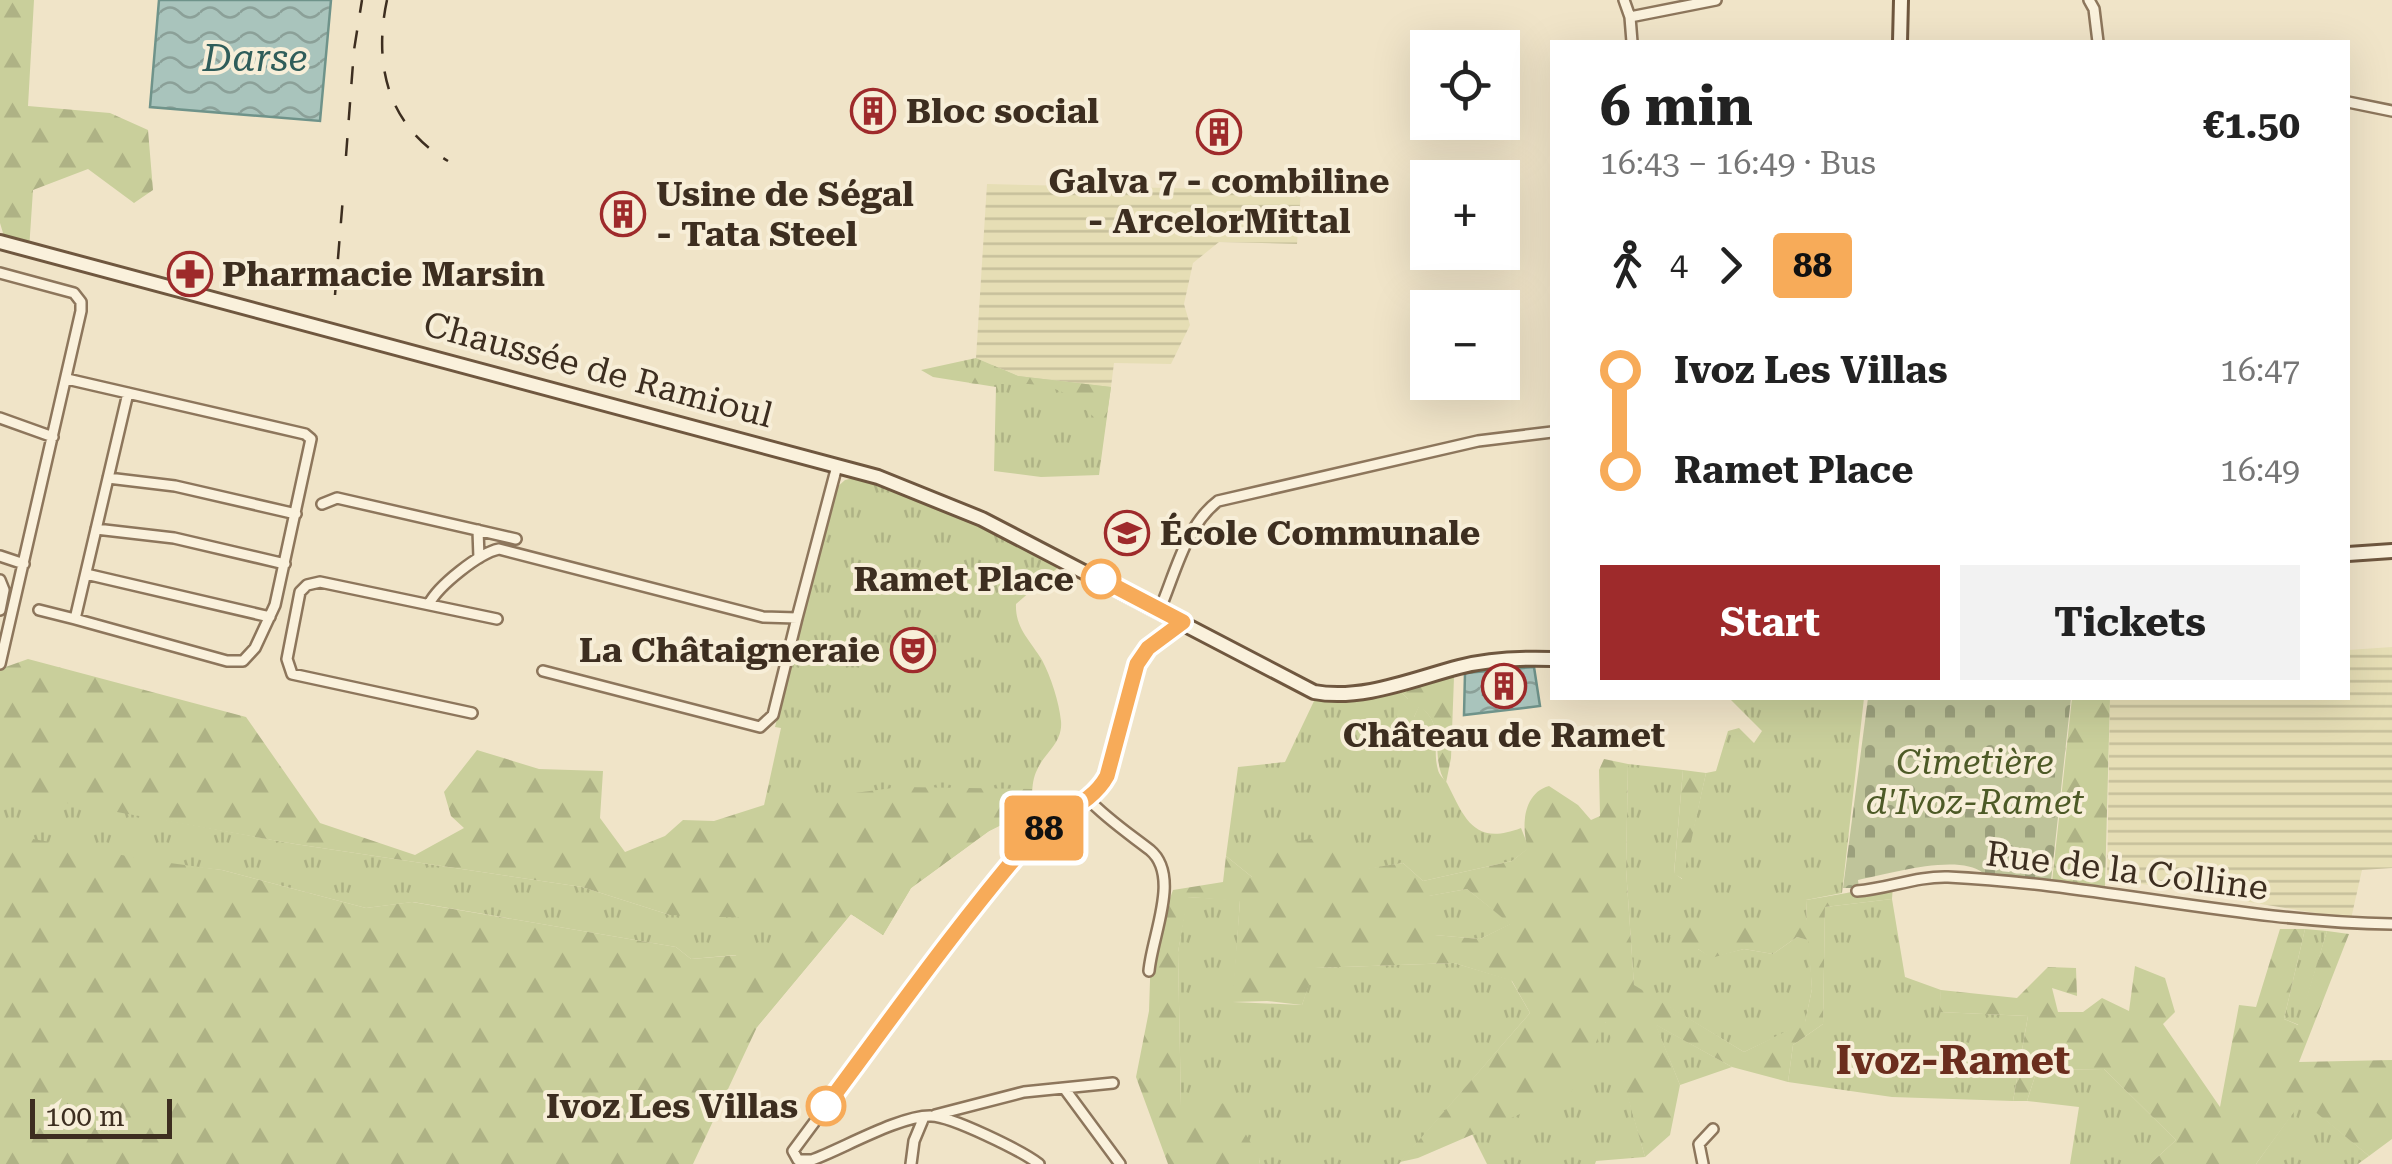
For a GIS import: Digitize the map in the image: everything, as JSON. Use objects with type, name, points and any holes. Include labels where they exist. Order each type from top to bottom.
[{"type":"main road","points":[[1900,40],[1901,0]]},
{"type":"main road","name":"Chaussée de Ramioul","points":[[0,242],[900,485],[966,511],[1304,689],[1330,695],[1402,683],[1474,664],[1550,659]]},
{"type":"main road","points":[[2350,554],[2392,551]]},
{"type":"street","points":[[1624,0],[1632,40]]},
{"type":"street","points":[[1630,16],[1716,0]]},
{"type":"street","points":[[2089,0],[2101,40]]},
{"type":"street","points":[[2350,102],[2392,111]]},
{"type":"street","points":[[0,273],[74,293],[81,302],[12,625],[0,664]]},
{"type":"street","points":[[39,610],[235,662],[250,654],[270,617],[312,443],[304,434],[67,378]]},
{"type":"street","points":[[75,619],[128,393]]},
{"type":"street","points":[[0,418],[53,438]]},
{"type":"street","points":[[1160,610],[1195,526],[1218,501],[1478,441],[1550,432]]},
{"type":"street","points":[[542,671],[760,727],[772,715],[837,466]]},
{"type":"street","points":[[108,478],[175,486],[296,514]]},
{"type":"street","points":[[322,504],[336,498],[516,539]]},
{"type":"street","points":[[96,529],[174,538],[285,564]]},
{"type":"street","points":[[478,530],[479,558]]},
{"type":"street","points":[[429,604],[438,590],[488,551],[505,550],[763,618],[797,618]]},
{"type":"street","points":[[0,556],[24,564]]},
{"type":"street","points":[[86,574],[270,617]]},
{"type":"street","points":[[0,580],[4,590],[0,610]]},
{"type":"street","points":[[472,712],[295,676],[289,671],[288,654],[300,592],[307,584],[320,582],[497,619]]},
{"type":"street","points":[[0,620],[12,625]]},
{"type":"street","points":[[1113,1083],[1024,1092],[908,1120],[812,1160],[803,1162],[794,1157],[795,1144],[1035,834],[1100,788],[1107,776],[1137,664],[1148,648],[1183,622]]},
{"type":"street","points":[[1088,798],[1108,820],[1164,865],[1166,883],[1149,971]]},
{"type":"street","name":"Rue de la Colline","points":[[1856,891],[1943,877],[2086,890],[2320,923],[2392,924]]},
{"type":"street","points":[[1064,1088],[1120,1164]]},
{"type":"street","points":[[910,1164],[914,1141],[928,1116]]},
{"type":"street","points":[[928,1116],[1023,1152],[1039,1164]]},
{"type":"street","points":[[1703,1164],[1699,1144],[1713,1128]]},
{"type":"shaded area","points":[[987,184],[1301,191],[1297,244],[1219,242],[1193,263],[1184,304],[1190,325],[1171,364],[1114,363],[1111,387],[1018,376],[976,358]]},
{"type":"shaded area","points":[[2392,647],[2392,868],[2362,870],[2351,919],[2107,878],[2110,700],[2350,700],[2350,650]]},
{"type":"green space","points":[[0,0],[34,0],[28,106],[110,113],[148,130],[153,190],[134,203],[88,169],[33,190],[29,250],[6,243],[0,223]]},
{"type":"green space","points":[[976,358],[1018,376],[1111,387],[1099,475],[1041,477],[994,471],[996,387],[933,377],[921,370]]},
{"type":"green space","points":[[992,365],[1018,376],[1111,387],[1105,427],[1073,399],[1051,388],[969,383],[972,371]]},
{"type":"green space","points":[[858,477],[930,501],[1062,564],[1016,604],[1021,627],[1051,682],[1061,729],[1035,775],[1033,809],[989,831],[911,888],[883,935],[851,914],[757,1027],[736,955],[691,959],[676,947],[413,902],[366,908],[222,870],[0,846],[0,709],[160,819],[295,844],[582,887],[670,915],[754,851],[781,728],[775,727],[836,488],[845,480]]},
{"type":"green space","points":[[28,659],[246,717],[320,823],[415,855],[464,828],[451,816],[444,792],[477,750],[539,769],[603,771],[600,818],[625,852],[665,836],[683,820],[714,821],[764,805],[900,787],[1032,789],[1033,809],[989,831],[911,888],[883,935],[851,914],[757,1027],[693,1164],[0,1164],[0,833],[222,870],[366,908],[412,902],[676,947],[691,959],[800,950],[818,921],[670,915],[582,887],[295,844],[0,791],[0,669]]},
{"type":"green space","points":[[1451,676],[1451,758],[1446,783],[1441,774],[1436,732],[1428,714],[1419,707],[1414,717],[1415,728],[1409,736],[1402,734],[1395,711],[1408,699],[1400,691]]},
{"type":"green space","points":[[1400,691],[1408,699],[1414,717],[1419,706],[1432,720],[1439,772],[1466,818],[1473,826],[1492,834],[1521,828],[1529,848],[1512,861],[1423,881],[1403,863],[1351,872],[1252,877],[1226,856],[1238,767],[1285,762],[1314,701],[1341,701]]},
{"type":"green space","points":[[1731,700],[1864,700],[1842,893],[1806,900],[1807,921],[1686,921],[1698,949],[1711,957],[1744,949],[1773,954],[1797,937],[1809,940],[1812,989],[1805,1023],[1744,1052],[1634,986],[1626,869],[1628,764],[1683,770],[1674,873],[1682,879],[1706,773],[1716,771],[1728,731],[1739,728],[1754,743],[1762,731]]},
{"type":"green space","name":"Cimetière d'Ivoz-Ramet","points":[[1868,700],[2071,700],[2051,881],[1941,865],[1858,880],[1859,888],[1843,888]]},
{"type":"green space","points":[[2072,700],[2110,700],[2105,886],[2052,882]]},
{"type":"green space","points":[[1604,759],[1628,764],[1626,869],[1634,985],[1744,1052],[1805,1022],[1812,989],[1808,940],[1797,937],[1773,954],[1744,949],[1711,958],[1698,949],[1675,952],[1670,936],[1685,921],[1807,921],[1806,900],[1893,885],[1892,899],[1825,907],[1823,1024],[1793,1045],[1788,1082],[1732,1067],[1656,1025],[1680,1085],[1670,1135],[1645,1157],[1606,1022],[1571,1092],[1418,1158],[1400,1162],[1530,1013],[1512,981],[1454,963],[1315,968],[1302,1005],[1232,1002],[1240,901],[1188,897],[1178,952],[1181,1106],[1228,1103],[1260,1159],[1259,1164],[1168,1164],[1136,1077],[1149,1011],[1151,950],[1173,890],[1223,882],[1226,856],[1252,877],[1267,847],[1320,837],[1351,871],[1403,863],[1423,881],[1512,861],[1528,848],[1526,812],[1540,790],[1549,786],[1578,805],[1591,820],[1600,816],[1599,770]],"holes":[[[1467,889],[1510,924],[1480,939],[1435,935],[1429,896]]]},
{"type":"green space","points":[[1683,770],[1706,773],[1683,879],[1674,874]]},
{"type":"green space","points":[[1467,889],[1511,924],[1480,939],[1434,935],[1428,896]]},
{"type":"green space","points":[[1187,897],[1240,900],[1233,1002],[1302,1005],[1314,968],[1454,963],[1511,980],[1530,1013],[1399,1164],[1259,1164],[1260,1159],[1181,1107],[1178,952]]},
{"type":"green space","points":[[1892,899],[1905,977],[1941,990],[1940,1012],[2028,1016],[2013,1101],[1892,1097],[1788,1082],[1793,1045],[1823,1024],[1825,907]]},
{"type":"green space","points":[[2280,929],[2305,929],[2284,1019],[2298,1025],[2327,931],[2349,934],[2299,1062],[2392,1060],[2392,1139],[2369,1156],[2302,1101],[2256,1164],[2150,1164],[2176,1140],[2104,1069],[2037,1070],[2027,1101],[2013,1101],[2028,1016],[1939,1012],[1941,990],[2017,998],[2048,967],[2076,968],[2077,996],[2052,988],[2058,1012],[2083,1012],[2102,998],[2129,1011],[2135,966],[2165,978],[2175,1012],[2163,1024],[2220,1107],[2239,1005],[2256,1007]]},
{"type":"green space","points":[[2305,929],[2327,931],[2299,1025],[2284,1019]]},
{"type":"green space","points":[[1607,1021],[1645,1157],[1595,1164],[1487,1164],[1472,1134],[1506,1119]]},
{"type":"green space","points":[[1655,1024],[1732,1067],[1680,1085]]},
{"type":"green space","points":[[2104,1069],[2176,1140],[2150,1164],[2070,1164],[2079,1107],[2027,1101],[2037,1070]]},
{"type":"green space","points":[[2302,1100],[2369,1156],[2358,1164],[2256,1164]]},
{"type":"water","name":"Darse","points":[[159,0],[331,0],[320,121],[150,107]]},
{"type":"water","points":[[1534,667],[1540,706],[1464,715],[1465,673]],"holes":[[[1520,676],[1522,693],[1509,695],[1509,701],[1492,703],[1491,696],[1483,695],[1483,688],[1495,683],[1495,677]]]},
{"type":"railway","points":[[346,156],[362,0]]},
{"type":"railway","points":[[387,0],[382,48],[390,92],[411,130],[448,161]]},
{"type":"railway","points":[[335,295],[343,197]]},
{"type":"bus line","name":"88","points":[[826,1106],[1035,834],[1075,809],[1100,788],[1107,776],[1137,664],[1148,648],[1183,622],[1101,579]]},
{"type":"place","name":"Bloc social","points":[[873,111]]},
{"type":"place","name":"Galva 7 - combiline - ArcelorMittal","points":[[1219,132]]},
{"type":"place","name":"Usine de Ségal - Tata Steel","points":[[623,214]]},
{"type":"place","name":"Pharmacie Marsin","points":[[190,274]]},
{"type":"place","name":"École Communale","points":[[1127,533]]},
{"type":"place","name":"Ramet Place","points":[[1101,579]]},
{"type":"place","name":"La Châtaigneraie","points":[[913,650]]},
{"type":"place","name":"Château de Ramet","points":[[1504,686]]},
{"type":"place","name":"Ivoz Les Villas","points":[[826,1106]]},
{"type":"district","name":"Ivoz-Ramet","points":[[1953,1060]]}]
